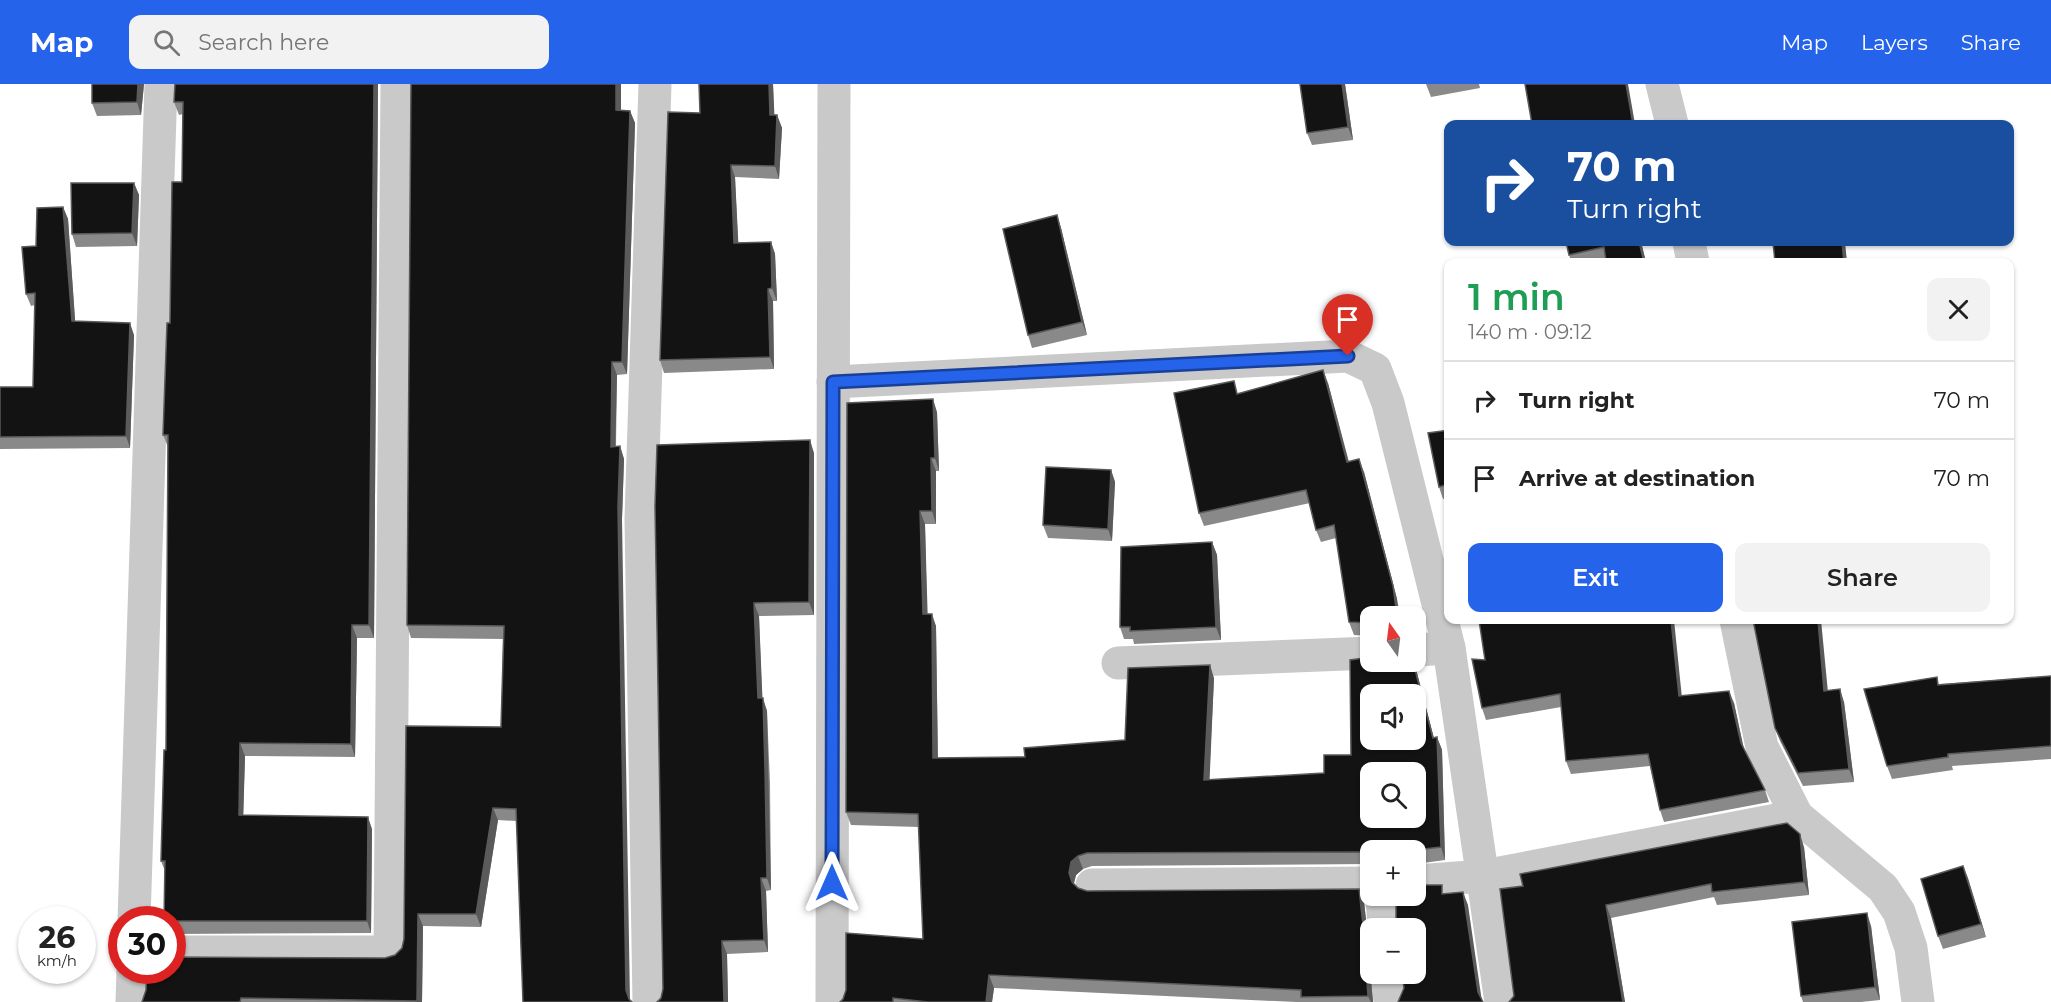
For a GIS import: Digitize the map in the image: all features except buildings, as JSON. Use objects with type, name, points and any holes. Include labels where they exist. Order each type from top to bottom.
[{"type":"street","points":[[134,906],[161,84]]},
{"type":"street","points":[[186,952],[390,952],[397,84]]},
{"type":"street","points":[[649,1002],[641,519],[655,84]]},
{"type":"street","points":[[832,1002],[834,84]]},
{"type":"street","points":[[1662,84],[1671,120]]},
{"type":"street","points":[[833,382],[1348,356],[1375,369],[1388,403],[1449,648],[1501,1002]]},
{"type":"street","points":[[1737,624],[1762,747],[1797,816],[1883,888],[1899,912],[1911,948],[1918,1002]]},
{"type":"street","points":[[1426,649],[1449,648]]},
{"type":"street","points":[[1118,663],[1360,652]]},
{"type":"street","points":[[1426,880],[1484,876],[1797,816]]},
{"type":"street","points":[[1092,885],[1360,883]]},
{"type":"street","points":[[132,1002],[133,984]]},
{"type":"street","points":[[1389,984],[1390,1002]]},
{"type":"route","points":[[832,883],[833,382],[1348,356]]}]
